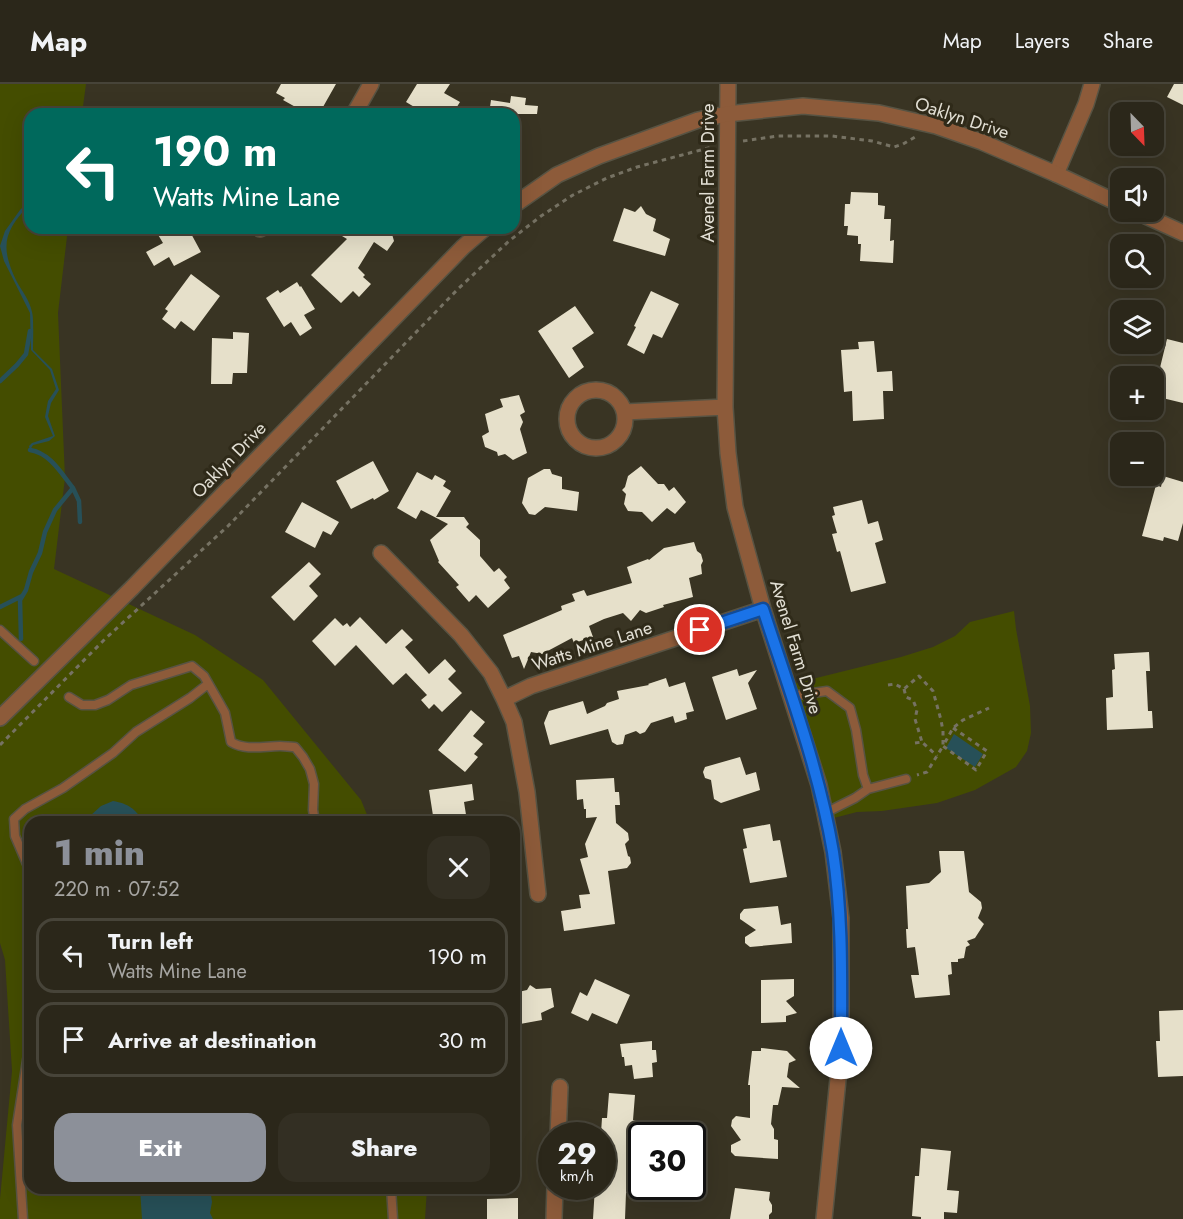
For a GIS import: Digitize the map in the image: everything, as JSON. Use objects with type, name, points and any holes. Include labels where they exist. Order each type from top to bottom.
[{"type":"street","points":[[357,108],[370,84]]},
{"type":"street","name":"Avenel Farm Drive","points":[[728,84],[726,407],[728,453],[735,507],[763,609],[819,785],[833,852],[841,918],[841,1048],[824,1219]]},
{"type":"street","points":[[1056,174],[1086,104],[1092,84]]},
{"type":"street","name":"Oaklyn Drive","points":[[520,201],[557,175],[599,156],[698,120],[728,114],[803,106],[879,113],[942,128],[982,142],[1110,199]]},
{"type":"street","points":[[1159,222],[1183,233]]},
{"type":"street","name":"Oaklyn Drive","points":[[0,718],[132,588],[478,234]]},
{"type":"street","points":[[625,412],[726,407]]},
{"type":"street","points":[[381,553],[461,635],[490,673],[504,699],[514,722],[527,792],[538,894]]},
{"type":"street","name":"Watts Mine Lane","points":[[504,699],[531,686],[763,609]]},
{"type":"street","points":[[559,1122],[560,1087]]},
{"type":"street","points":[[554,1219],[555,1200]]},
{"type":"lane","points":[[0,630],[34,661]]},
{"type":"lane","points":[[69,697],[82,705],[95,705],[108,700],[131,685],[192,666],[204,676],[225,713],[231,742],[238,746],[295,747],[310,769],[314,784],[314,816]]},
{"type":"lane","points":[[24,857],[15,837],[14,819],[25,808],[63,788],[113,753],[136,732],[208,684]]},
{"type":"lane","points":[[791,696],[827,691],[850,708],[868,789]]},
{"type":"lane","points":[[825,813],[868,789],[906,779]]},
{"type":"lane","points":[[23,1219],[17,1125],[24,1080]]},
{"type":"lane","points":[[391,1194],[393,1219]]},
{"type":"path","points":[[520,232],[573,195],[607,178],[637,167],[727,144],[778,136],[832,136],[872,141],[894,147],[942,128]]},
{"type":"path","points":[[0,745],[105,639],[228,526],[458,289],[518,234]]},
{"type":"path","points":[[904,689],[919,676],[933,691],[942,720],[943,746]]},
{"type":"path","points":[[888,685],[895,684],[904,689],[906,698],[913,700],[917,710],[915,718],[922,742],[937,756]]},
{"type":"path","points":[[906,779],[927,772],[953,728],[963,720],[989,708]]},
{"type":"path","points":[[943,746],[976,770],[987,752],[953,728]]},
{"type":"path","points":[[915,743],[922,742]]},
{"type":"green space","points":[[0,84],[86,84],[83,108],[24,108],[24,234],[67,234],[58,313],[65,478],[54,569],[195,635],[263,680],[361,800],[368,816],[24,816],[24,1194],[427,1194],[425,1219],[0,1219],[12,1071],[5,960],[0,943]]},
{"type":"green space","points":[[1014,611],[1030,706],[1031,733],[1027,751],[1016,767],[975,790],[937,803],[882,811],[857,812],[830,819],[792,684],[933,647],[955,636],[970,622]]},
{"type":"water","points":[[24,206],[24,211],[14,223],[7,240],[8,259],[31,308],[33,350],[52,369],[59,390],[51,403],[48,416],[55,436],[49,441],[33,445],[30,450],[29,446],[32,443],[53,436],[45,417],[48,401],[56,389],[50,370],[31,350],[30,313],[4,261],[0,246],[5,231]]},
{"type":"water","points":[[954,734],[983,754],[975,767],[946,748]]},
{"type":"water","points":[[113,801],[131,807],[139,816],[90,816],[101,806]]},
{"type":"water","points":[[140,1194],[211,1194],[210,1213],[213,1219],[142,1219]]},
{"type":"building","points":[[281,84],[336,84],[322,108],[297,108],[276,93]]},
{"type":"building","points":[[417,84],[450,84],[444,93],[460,102],[456,108],[416,108],[406,102]]},
{"type":"building","points":[[1174,84],[1183,84],[1183,105],[1167,97]]},
{"type":"building","points":[[511,96],[526,98],[525,105],[538,106],[537,114],[520,114],[520,108],[490,108],[491,100],[510,103]]},
{"type":"building","points":[[851,192],[878,193],[878,205],[885,206],[884,219],[891,219],[890,241],[894,240],[893,263],[860,261],[861,244],[858,244],[858,236],[847,235],[848,226],[844,226],[845,204],[850,204]]},
{"type":"building","points":[[641,206],[646,214],[656,219],[653,231],[670,239],[665,256],[613,241],[624,208],[635,212]]},
{"type":"building","points":[[158,234],[191,234],[201,252],[174,266],[169,257],[154,266],[146,252],[163,243]]},
{"type":"building","points":[[343,234],[392,234],[394,241],[387,251],[374,242],[358,268],[371,284],[359,297],[353,291],[341,303],[311,275],[347,239],[342,236]]},
{"type":"building","points":[[191,274],[220,296],[194,331],[181,321],[175,329],[162,319],[168,311],[165,309]]},
{"type":"building","points":[[297,282],[315,309],[304,315],[312,328],[300,336],[291,322],[284,327],[266,298],[278,290],[280,293]]},
{"type":"building","points":[[651,291],[679,304],[662,338],[653,334],[644,354],[627,345]]},
{"type":"building","points":[[575,306],[594,333],[572,348],[584,367],[569,378],[538,331]]},
{"type":"building","points":[[233,332],[249,333],[247,373],[233,373],[232,384],[211,384],[212,338],[233,339]]},
{"type":"building","points":[[1167,339],[1183,343],[1183,403],[1164,398],[1164,366],[1160,366]]},
{"type":"building","points":[[874,341],[877,372],[892,371],[893,391],[883,391],[884,419],[853,421],[852,391],[844,392],[841,350],[859,349],[858,342]]},
{"type":"building","points":[[519,395],[525,412],[520,415],[523,422],[520,429],[527,453],[513,460],[505,454],[498,456],[497,452],[485,447],[482,436],[489,432],[485,414],[503,407],[500,399]]},
{"type":"building","points":[[373,461],[389,491],[351,509],[336,481]]},
{"type":"building","points":[[641,466],[658,484],[664,484],[669,491],[674,487],[686,502],[675,514],[667,508],[652,522],[642,512],[628,511],[624,504],[626,494],[622,490],[628,476]]},
{"type":"building","points":[[544,469],[550,469],[552,474],[562,477],[562,489],[579,492],[577,511],[545,507],[535,515],[529,514],[522,503],[528,478]]},
{"type":"building","points":[[417,472],[432,480],[435,475],[446,481],[443,486],[451,491],[436,517],[464,517],[469,524],[466,527],[480,540],[480,556],[494,572],[499,568],[507,577],[504,580],[510,588],[488,608],[476,595],[469,602],[456,587],[459,585],[438,562],[430,540],[448,524],[421,510],[416,519],[397,508]]},
{"type":"building","points":[[1164,476],[1183,482],[1183,523],[1178,541],[1164,537],[1163,541],[1142,536],[1156,486],[1164,486]]},
{"type":"building","points":[[862,500],[868,524],[878,521],[883,540],[875,543],[886,583],[851,592],[840,551],[837,552],[832,534],[837,533],[832,516],[835,515],[833,507]]},
{"type":"building","points":[[302,502],[339,522],[331,535],[323,531],[315,548],[285,532]]},
{"type":"building","points":[[694,542],[703,561],[702,574],[689,578],[693,597],[663,605],[664,607],[646,613],[640,610],[631,621],[623,613],[604,619],[589,626],[593,637],[574,643],[572,638],[542,654],[531,652],[524,669],[519,656],[512,658],[503,635],[562,610],[561,606],[575,601],[572,594],[584,590],[587,596],[632,583],[627,567],[649,560],[664,548]]},
{"type":"building","points":[[309,562],[321,574],[309,586],[318,596],[294,621],[271,597]]},
{"type":"building","points":[[360,617],[386,644],[402,629],[413,640],[405,647],[429,674],[445,659],[456,671],[448,679],[462,693],[442,712],[434,704],[429,709],[421,700],[427,695],[406,673],[393,685],[356,645],[335,666],[312,641],[335,618],[343,626],[347,623],[350,627]]},
{"type":"building","points":[[1149,652],[1150,671],[1146,671],[1148,711],[1152,711],[1153,728],[1107,730],[1106,698],[1113,697],[1114,654]]},
{"type":"building","points":[[737,669],[739,676],[757,670],[748,683],[757,709],[726,720],[712,677]]},
{"type":"building","points":[[666,678],[669,687],[685,682],[694,711],[686,713],[687,719],[675,723],[673,716],[651,723],[645,732],[640,734],[636,731],[625,735],[623,744],[617,745],[612,742],[608,729],[550,745],[544,723],[549,711],[583,701],[587,714],[619,699],[617,691],[649,685]]},
{"type":"building","points":[[471,710],[485,722],[473,736],[483,744],[474,754],[478,757],[465,772],[438,750]]},
{"type":"building","points":[[740,757],[746,775],[756,772],[760,790],[721,803],[714,799],[711,780],[705,778],[703,772],[705,767]]},
{"type":"building","points":[[614,778],[615,792],[619,792],[620,805],[615,805],[616,823],[628,833],[629,840],[625,844],[631,863],[627,868],[608,871],[615,924],[564,931],[561,911],[581,908],[579,895],[590,894],[580,859],[588,857],[585,844],[597,817],[586,818],[583,799],[577,800],[576,780]]},
{"type":"building","points":[[472,784],[474,800],[464,802],[466,816],[433,816],[429,790]]},
{"type":"building","points":[[770,824],[773,841],[780,840],[787,877],[750,883],[743,849],[747,848],[743,829]]},
{"type":"building","points":[[939,851],[964,851],[969,892],[981,902],[982,908],[978,918],[984,924],[975,938],[967,941],[970,945],[966,947],[964,958],[958,959],[958,962],[951,962],[952,974],[948,975],[950,995],[915,998],[911,975],[919,975],[915,947],[907,948],[906,886],[929,883],[941,872]]},
{"type":"building","points":[[778,906],[781,925],[791,923],[792,943],[750,947],[745,943],[745,937],[756,930],[740,919],[740,914],[744,909]]},
{"type":"building","points":[[595,979],[630,995],[617,1024],[592,1013],[588,1021],[571,1013],[580,992],[587,996]]},
{"type":"building","points":[[794,979],[794,996],[786,1001],[797,1013],[786,1016],[786,1022],[761,1023],[761,980]]},
{"type":"building","points":[[530,985],[536,989],[551,988],[554,1007],[541,1013],[542,1020],[520,1024],[520,992],[527,990]]},
{"type":"building","points":[[1183,1010],[1183,1076],[1158,1077],[1156,1041],[1160,1041],[1159,1011]]},
{"type":"building","points":[[652,1041],[652,1050],[656,1050],[657,1062],[652,1063],[653,1077],[634,1079],[632,1065],[625,1066],[620,1044]]},
{"type":"building","points":[[761,1048],[787,1051],[796,1060],[789,1063],[787,1077],[800,1088],[782,1087],[778,1105],[773,1105],[771,1124],[774,1129],[774,1139],[778,1140],[778,1159],[735,1156],[731,1152],[731,1145],[741,1140],[731,1126],[732,1120],[736,1116],[750,1118],[750,1085],[748,1085],[752,1051],[761,1051]]},
{"type":"building","points":[[609,1093],[635,1095],[633,1120],[637,1122],[628,1122],[626,1178],[628,1178],[628,1193],[626,1193],[625,1219],[593,1219],[594,1200],[616,1200],[616,1122],[602,1122],[602,1118],[607,1118]]},
{"type":"building","points":[[921,1148],[951,1151],[947,1190],[959,1191],[957,1213],[944,1212],[944,1219],[921,1219],[921,1217],[912,1216],[915,1176],[919,1176]]},
{"type":"building","points":[[735,1188],[770,1192],[772,1212],[769,1219],[730,1219]]},
{"type":"building","points":[[518,1198],[518,1219],[487,1219],[487,1199]]},
{"type":"waterway","points":[[0,381],[26,354],[30,331]]},
{"type":"waterway","points":[[21,639],[20,600],[26,590],[45,532],[55,510],[73,488],[49,459],[30,450]]},
{"type":"waterway","points":[[73,488],[79,501],[80,522]]},
{"type":"waterway","points":[[0,607],[22,596]]},
{"type":"route","points":[[700,630],[763,609],[819,785],[833,852],[841,918],[841,1048]]}]
